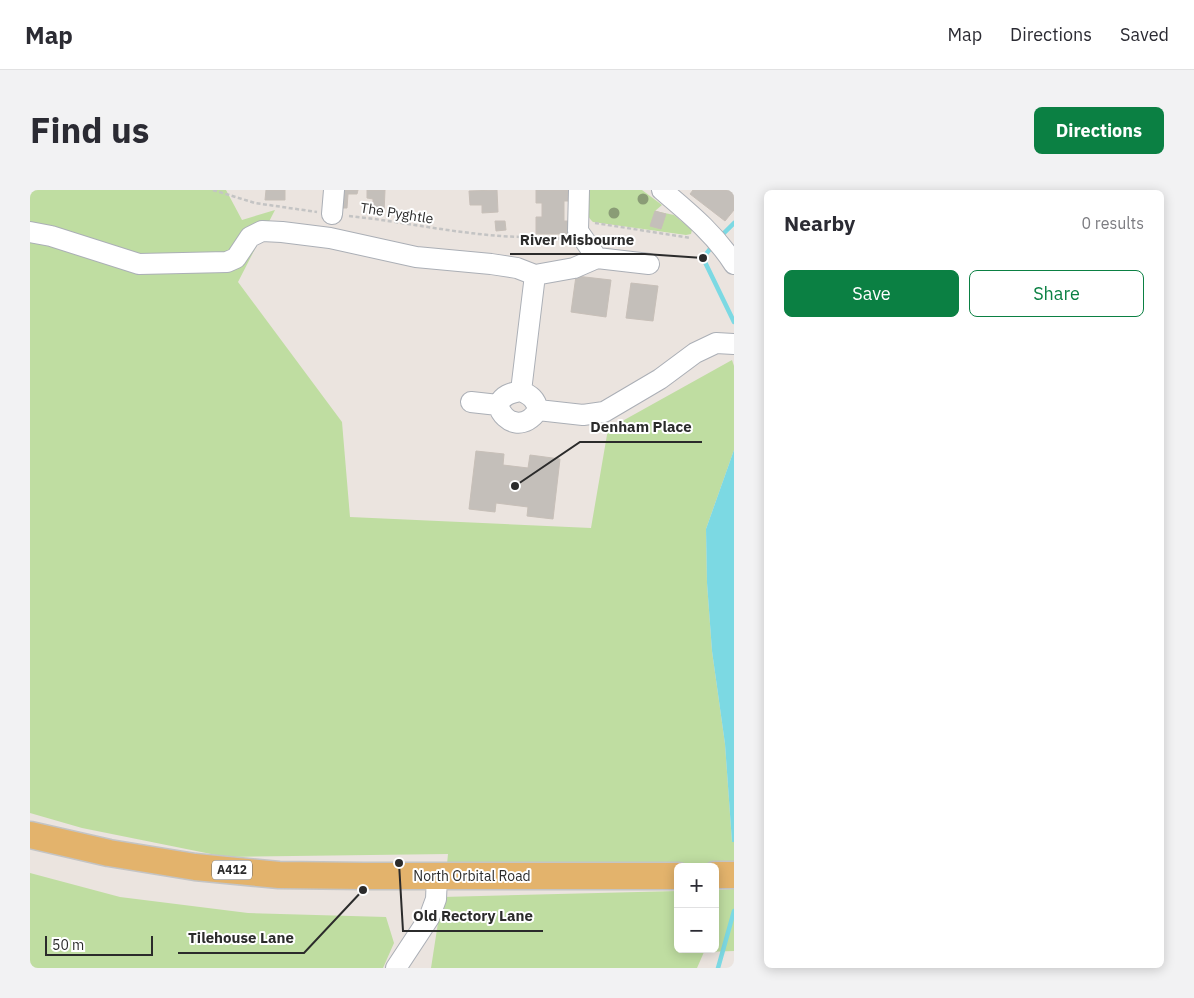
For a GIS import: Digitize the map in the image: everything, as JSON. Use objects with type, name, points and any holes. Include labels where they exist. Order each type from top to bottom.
[{"type":"main road","name":"North Orbital Road","points":[[30,835],[109,853],[196,867],[279,875],[674,876]]},
{"type":"street","points":[[332,214],[334,190]]},
{"type":"street","points":[[579,190],[578,228],[597,258]]},
{"type":"street","points":[[662,190],[734,264]]},
{"type":"street","points":[[30,232],[51,236],[139,264],[227,262],[236,258],[250,237],[262,231],[330,238],[416,257],[516,268],[535,275],[574,268],[597,258],[649,264]]},
{"type":"street","points":[[521,391],[535,275]]},
{"type":"street","points":[[538,410],[583,415],[604,412],[660,379],[695,353],[716,343],[734,344]]},
{"type":"street","points":[[521,391],[533,398],[538,410],[533,418],[517,423],[501,413],[498,405],[502,397],[511,392],[521,391]]},
{"type":"street","points":[[471,402],[498,405]]},
{"type":"street","points":[[396,968],[428,918],[436,899],[437,876]]},
{"type":"path","name":"The Pyghtle","points":[[213,190],[255,203],[452,231],[509,237],[558,239],[590,222],[711,240]]},
{"type":"path","points":[[224,190],[228,194]]},
{"type":"path","points":[[228,194],[229,190]]},
{"type":"green space","points":[[30,190],[226,190],[242,220],[275,210],[238,282],[342,422],[350,517],[591,528],[608,429],[732,360],[734,366],[734,450],[706,529],[707,583],[712,651],[725,744],[732,842],[734,842],[734,872],[719,868],[719,863],[674,863],[674,867],[446,875],[448,854],[226,857],[82,828],[30,813]]},
{"type":"green space","points":[[587,190],[642,190],[662,205],[655,211],[674,215],[692,230],[691,234],[686,235],[593,222],[586,211]]},
{"type":"green space","points":[[30,873],[120,897],[248,913],[386,917],[394,943],[383,968],[30,968]]},
{"type":"green space","points":[[734,889],[734,951],[719,952],[719,890]]},
{"type":"green space","points":[[674,891],[674,953],[704,953],[697,968],[431,968],[442,897]]},
{"type":"water","points":[[734,450],[734,842],[732,842],[725,744],[712,651],[707,583],[706,529]]},
{"type":"building","points":[[266,190],[285,190],[285,200],[265,200]]},
{"type":"building","points":[[341,190],[358,190],[357,194],[348,194],[347,208],[340,208]]},
{"type":"building","points":[[367,190],[385,190],[384,213],[373,213],[373,199],[367,198]]},
{"type":"building","points":[[497,190],[498,212],[482,213],[482,205],[470,205],[469,191]]},
{"type":"building","points":[[536,190],[568,190],[568,201],[564,201],[564,221],[569,221],[569,234],[536,234],[536,217],[542,217],[542,203],[536,203]]},
{"type":"building","points":[[693,190],[734,190],[734,210],[725,221],[690,194]]},
{"type":"building","points":[[655,211],[666,214],[661,229],[650,226]]},
{"type":"building","points":[[495,221],[505,221],[506,230],[496,231]]},
{"type":"building","points":[[576,276],[611,280],[606,317],[571,312]]},
{"type":"building","points":[[631,283],[658,286],[653,321],[626,318]]},
{"type":"building","points":[[476,451],[504,454],[503,465],[528,468],[530,455],[560,459],[553,519],[527,516],[528,507],[496,503],[495,512],[469,509]]},
{"type":"waterway","points":[[720,237],[734,223]]},
{"type":"waterway","points":[[713,245],[703,258],[734,322]]},
{"type":"waterway","points":[[718,968],[734,911]]},
{"type":"place","name":"River Misbourne","points":[[703,258]]},
{"type":"place","name":"Denham Place","points":[[515,486]]},
{"type":"place","name":"Old Rectory Lane","points":[[399,863]]},
{"type":"place","name":"Tilehouse Lane","points":[[363,890]]}]
